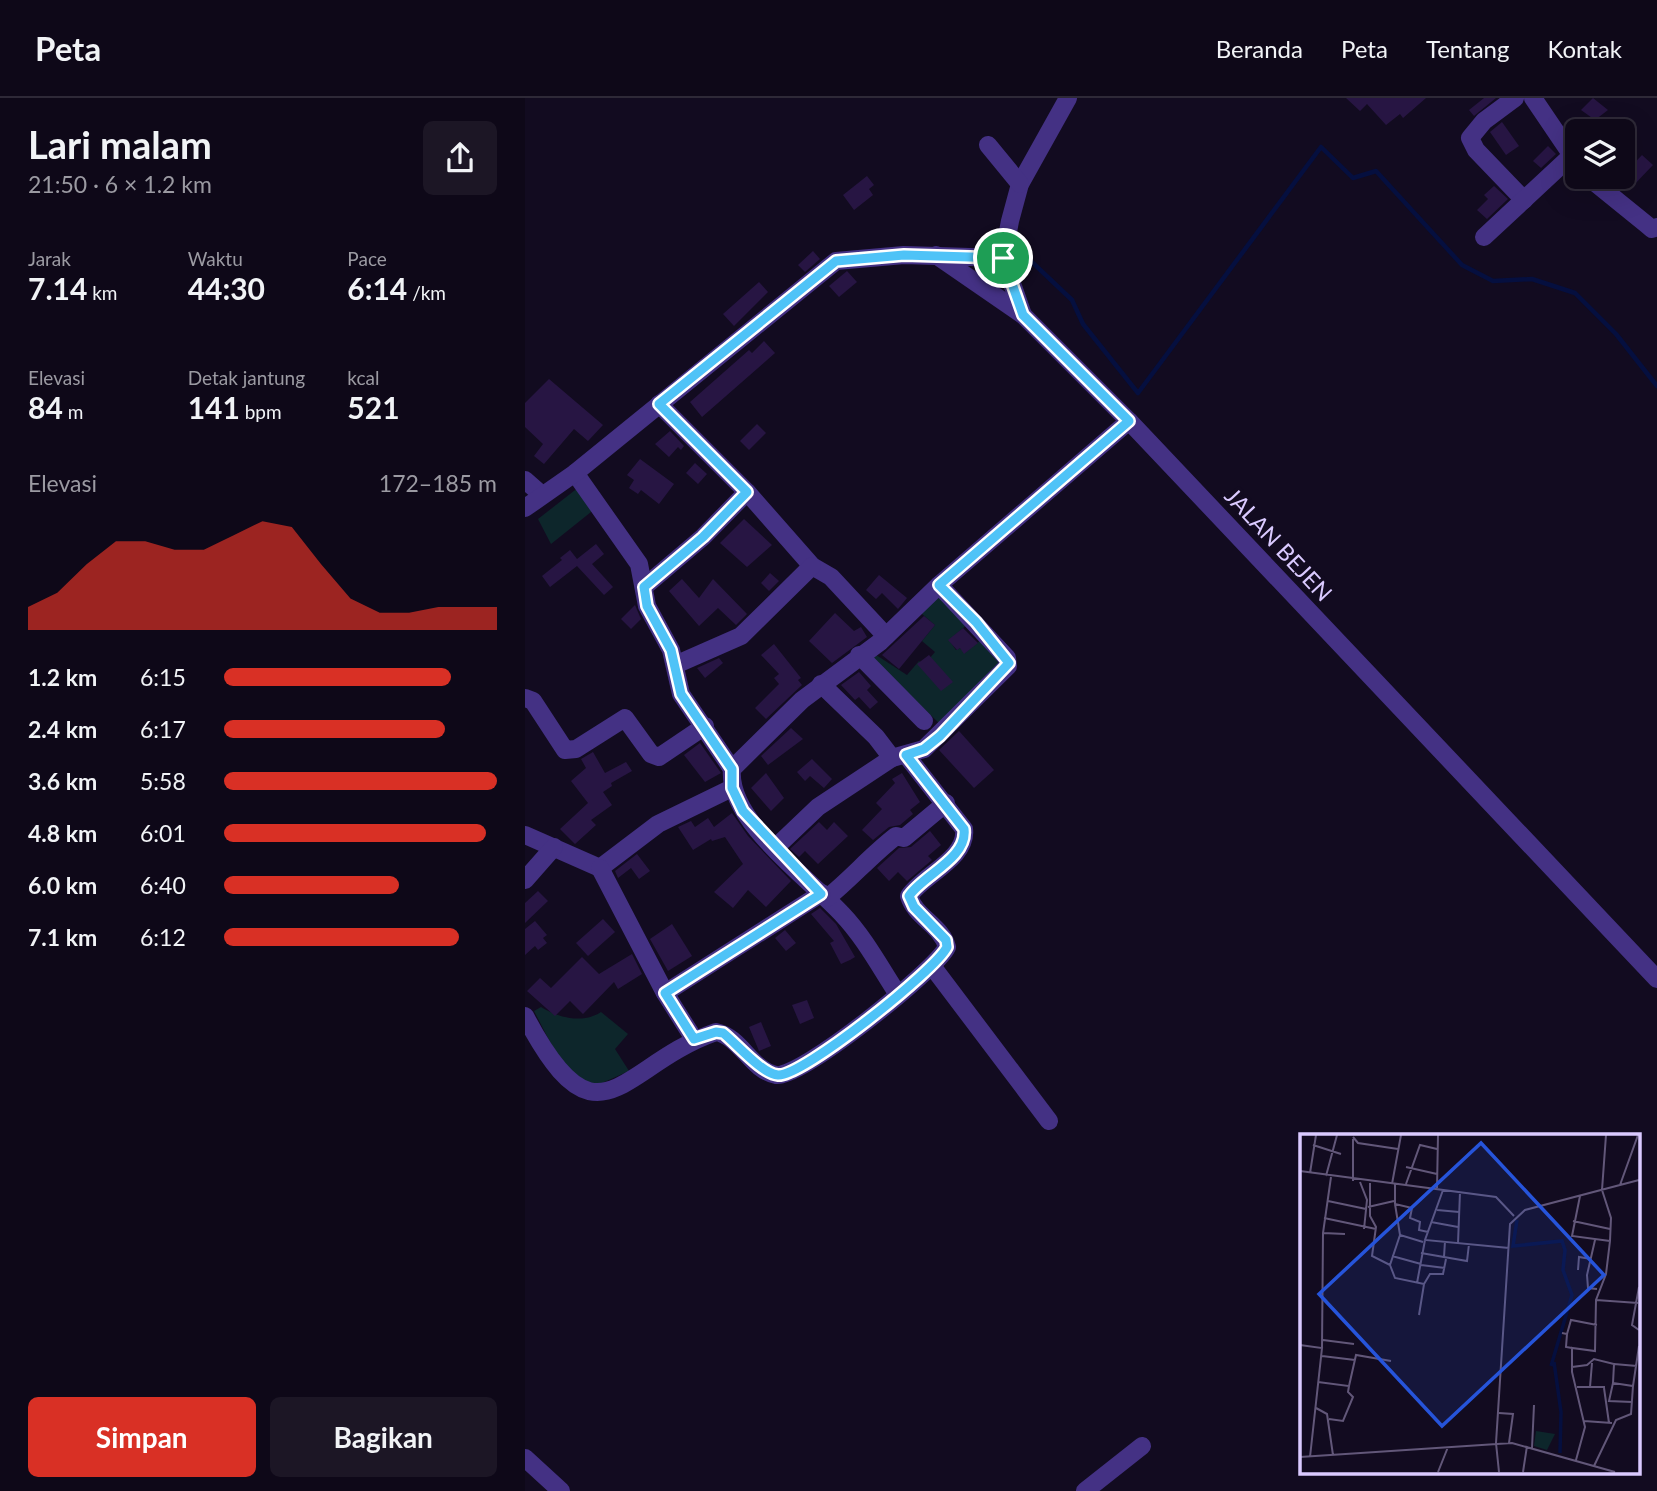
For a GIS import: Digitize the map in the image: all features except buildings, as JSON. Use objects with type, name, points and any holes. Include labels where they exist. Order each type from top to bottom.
[{"type":"street","points":[[525,508],[575,474],[836,261],[879,256],[1003,258],[1020,184],[1068,98]]},
{"type":"street","points":[[1514,98],[1484,121],[1470,138],[1476,150],[1524,201]]},
{"type":"street","points":[[1532,98],[1565,146]]},
{"type":"street","points":[[988,145],[1020,184]]},
{"type":"street","points":[[1484,237],[1565,167]]},
{"type":"street","points":[[1602,189],[1646,225],[1652,229],[1657,227]]},
{"type":"street","points":[[936,255],[1023,315]]},
{"type":"street","name":"JALAN BEJEN","points":[[1003,258],[1023,315],[1129,421],[1657,979]]},
{"type":"street","points":[[659,404],[747,492],[812,566],[831,577],[886,636]]},
{"type":"street","points":[[732,769],[821,684],[886,636],[939,585],[1129,421]]},
{"type":"street","points":[[575,474],[639,564],[647,606],[675,665],[681,694],[732,769],[732,788],[743,811],[775,848],[855,929],[897,993]]},
{"type":"street","points":[[525,480],[542,495]]},
{"type":"street","points":[[644,587],[703,537],[747,492]]},
{"type":"street","points":[[675,665],[741,636],[812,566]]},
{"type":"street","points":[[775,848],[818,807],[899,756],[924,749],[940,736],[1009,663],[976,622],[939,585]]},
{"type":"street","points":[[859,655],[924,721]]},
{"type":"street","points":[[525,1016],[561,1072],[577,1087],[592,1093],[635,1080],[694,1039],[716,1032],[723,1033],[761,1068],[777,1075],[796,1071],[865,1023],[944,953],[946,940],[914,907],[909,896],[963,843],[964,829],[946,803],[821,684]]},
{"type":"street","points":[[525,698],[533,701],[565,750],[576,749],[625,718],[651,754],[659,757],[705,726]]},
{"type":"street","points":[[600,868],[658,824],[732,788]]},
{"type":"street","points":[[665,993],[856,875],[866,859],[896,836],[904,838],[946,803]]},
{"type":"street","points":[[525,835],[600,868],[665,993],[694,1039]]},
{"type":"street","points":[[525,880],[554,847]]},
{"type":"street","points":[[932,966],[1049,1121]]},
{"type":"street","points":[[1084,1491],[1142,1446]]},
{"type":"street","points":[[525,1458],[561,1491]]},
{"type":"green space","points":[[579,487],[596,508],[551,544],[538,519]]},
{"type":"green space","points":[[939,591],[969,623],[949,640],[956,650],[960,648],[965,653],[982,639],[1006,663],[944,728],[867,653],[870,651],[907,675],[919,661],[924,665],[935,652],[922,641],[935,625],[915,608]]},
{"type":"green space","points":[[541,1007],[555,1014],[579,1019],[601,1012],[628,1034],[615,1049],[629,1071],[593,1087],[582,1081],[565,1065],[551,1044],[534,1011]]},
{"type":"waterway","points":[[1014,245],[1072,300],[1083,324],[1138,393],[1321,147],[1353,178],[1376,171],[1462,265],[1493,281],[1532,279],[1575,293],[1616,334],[1657,386]]},
{"type":"route","points":[[904,255],[1003,258],[1023,315],[1129,421],[939,585],[976,622],[1009,663],[940,736],[924,749],[906,755],[964,829],[963,843],[954,854],[909,896],[914,907],[946,940],[947,947],[936,962],[865,1023],[796,1071],[777,1075],[761,1068],[723,1033],[716,1032],[694,1039],[665,993],[821,894],[743,811],[732,788],[732,769],[681,694],[671,650],[647,606],[644,587],[703,537],[718,518],[747,492],[659,404],[772,310],[836,261],[904,255]]}]
